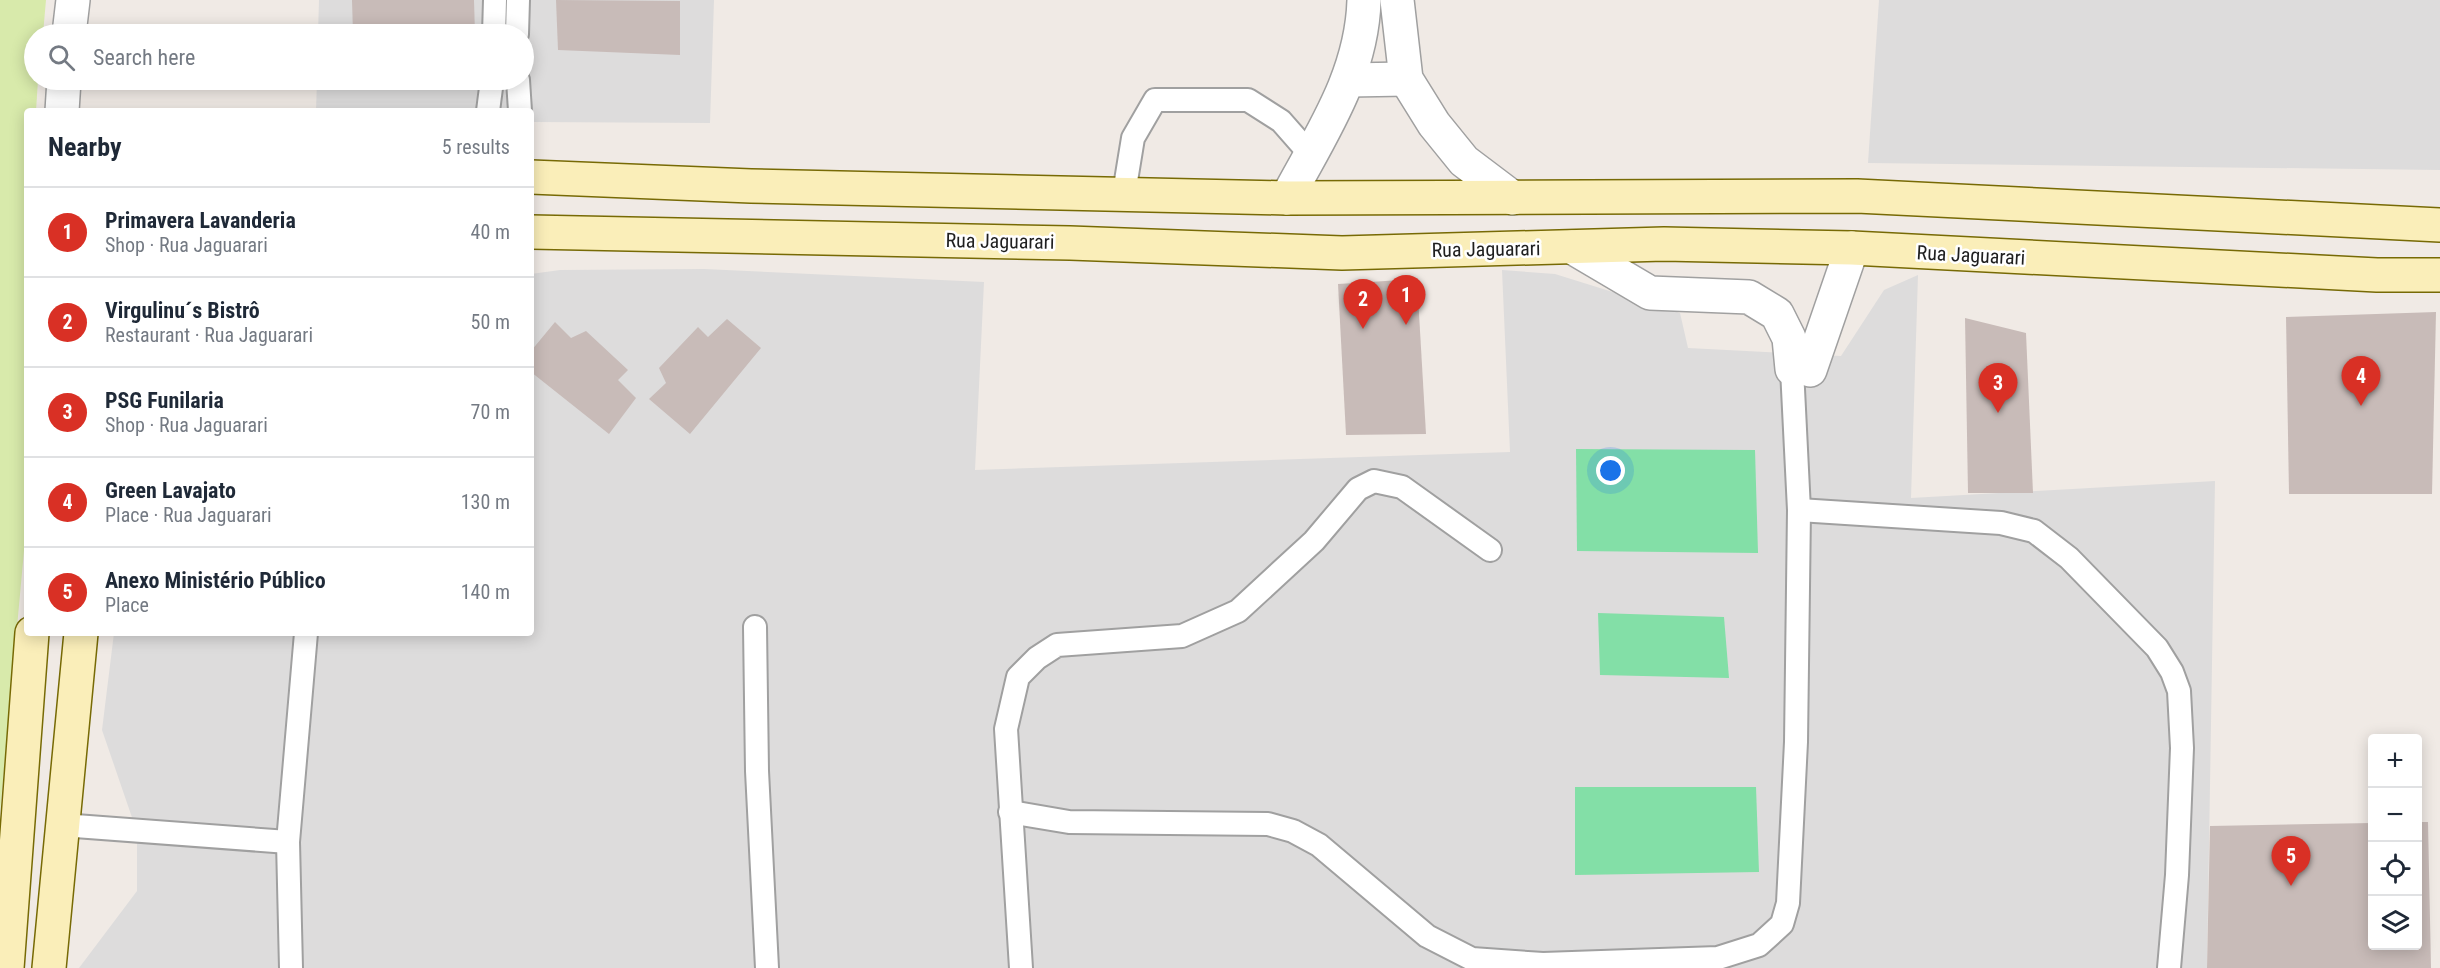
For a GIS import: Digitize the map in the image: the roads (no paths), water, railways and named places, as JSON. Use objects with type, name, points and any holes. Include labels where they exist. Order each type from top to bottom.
[{"type":"main road","points":[[534,177],[751,186],[1287,198],[1857,196],[2440,225]]},
{"type":"main road","name":"Rua Jaguarari","points":[[534,232],[976,240],[1342,253],[1664,244],[1852,248],[2353,274],[2440,275]]},
{"type":"main road","points":[[7,968],[32,636]]},
{"type":"main road","points":[[49,968],[81,636]]},
{"type":"street","points":[[70,24],[73,0]]},
{"type":"street","points":[[1287,198],[1349,80],[1358,49],[1365,0]]},
{"type":"street","points":[[1397,0],[1406,79],[1434,124],[1464,161],[1513,198]]},
{"type":"street","points":[[1349,80],[1406,79]]},
{"type":"street","points":[[62,108],[63,90]]},
{"type":"street","points":[[1572,247],[1650,293],[1749,297],[1777,315],[1801,370]]},
{"type":"street","points":[[1801,370],[1852,248]]},
{"type":"lane","points":[[494,24],[495,0]]},
{"type":"lane","points":[[518,0],[518,24]]},
{"type":"lane","points":[[488,108],[491,90]]},
{"type":"lane","points":[[519,90],[520,108]]},
{"type":"lane","points":[[1124,193],[1133,138],[1155,100],[1248,100],[1281,121],[1310,154]]},
{"type":"lane","points":[[1010,812],[1069,822],[1268,824],[1293,831],[1319,845],[1427,936],[1472,959],[1543,964],[1718,958],[1743,952],[1759,945],[1782,924],[1788,903],[1796,742],[1801,370]]},
{"type":"lane","points":[[1021,968],[1006,729],[1018,677],[1037,658],[1058,645],[1182,636],[1238,611],[1314,541],[1358,489],[1374,481],[1402,488],[1490,550]]},
{"type":"lane","points":[[1799,510],[2001,523],[2034,531],[2069,558],[2157,648],[2172,672],[2179,691],[2182,748],[2177,875],[2169,968]]},
{"type":"lane","points":[[755,627],[757,771],[767,968]]},
{"type":"lane","points":[[291,968],[288,842],[306,636]]},
{"type":"lane","points":[[62,825],[288,842]]},
{"type":"place","name":"Primavera Lavanderia","points":[[1406,325]]},
{"type":"place","name":"Virgulinu´s Bistrô","points":[[1363,329]]},
{"type":"place","name":"Green Lavajato","points":[[2361,406]]},
{"type":"place","name":"PSG Funilaria","points":[[1998,413]]},
{"type":"place","name":"Anexo Ministério Público","points":[[2291,886]]}]
